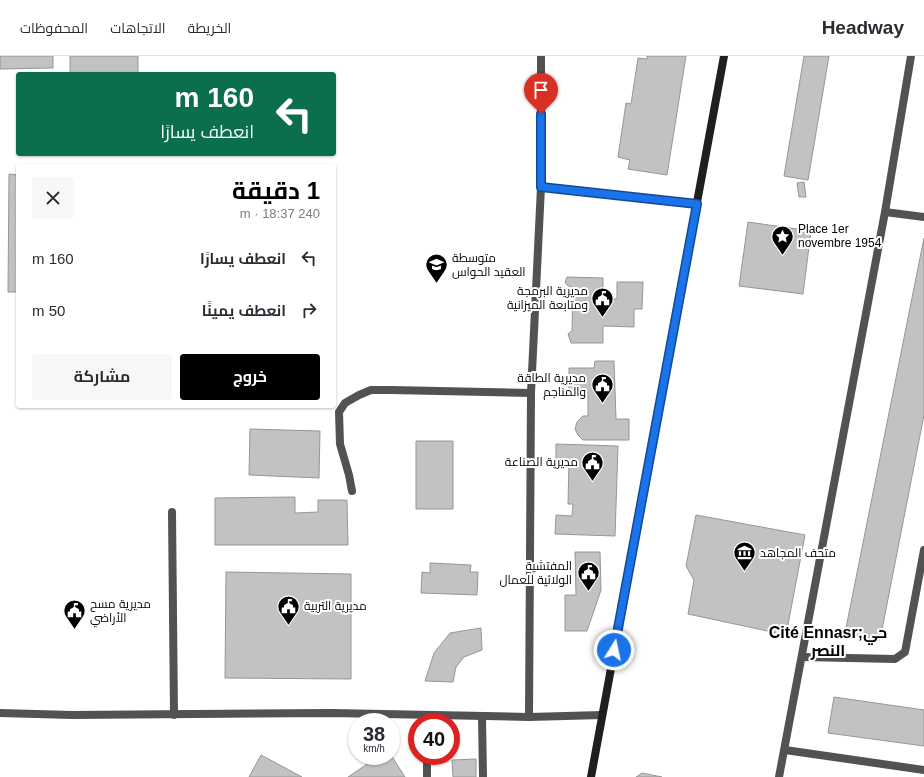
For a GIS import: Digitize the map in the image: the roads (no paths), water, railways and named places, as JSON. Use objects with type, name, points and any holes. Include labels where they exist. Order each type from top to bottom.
[{"type":"street","points":[[529,717],[531,393],[541,187],[541,56]]},
{"type":"street","points":[[591,777],[724,56]]},
{"type":"street","points":[[779,777],[886,212],[911,56]]},
{"type":"street","points":[[541,187],[697,204]]},
{"type":"street","points":[[886,212],[924,217]]},
{"type":"street","points":[[352,491],[340,444],[338,416],[345,403],[359,395],[371,390],[531,393]]},
{"type":"street","points":[[172,512],[174,715]]},
{"type":"street","points":[[802,657],[895,659],[905,652],[924,550]]},
{"type":"street","points":[[0,713],[174,715],[332,713],[408,718]]},
{"type":"street","points":[[460,718],[602,715]]},
{"type":"street","points":[[482,717],[483,777]]},
{"type":"street","points":[[785,750],[924,770]]},
{"type":"street","points":[[427,765],[427,777]]},
{"type":"place","name":"Place 1er novembre 1954","points":[[783,256]]},
{"type":"place","name":"متوسطة العقيد الحواس","points":[[436,284]]},
{"type":"place","name":"مديرية البرمجة ومتابعة الميزانية","points":[[603,318]]},
{"type":"place","name":"مديرية الطاقة والمناجم","points":[[602,404]]},
{"type":"place","name":"مديرية الصناعة","points":[[593,482]]},
{"type":"place","name":"متحف المجاهد","points":[[744,572]]},
{"type":"place","name":"المفتشية الولائية للعمال","points":[[588,592]]},
{"type":"place","name":"مديرية التربية","points":[[288,626]]},
{"type":"place","name":"مديرية مسح الأراضي","points":[[74,630]]},
{"type":"district","name":"Cité Ennasr;حي النصر","points":[[828,641]]}]
